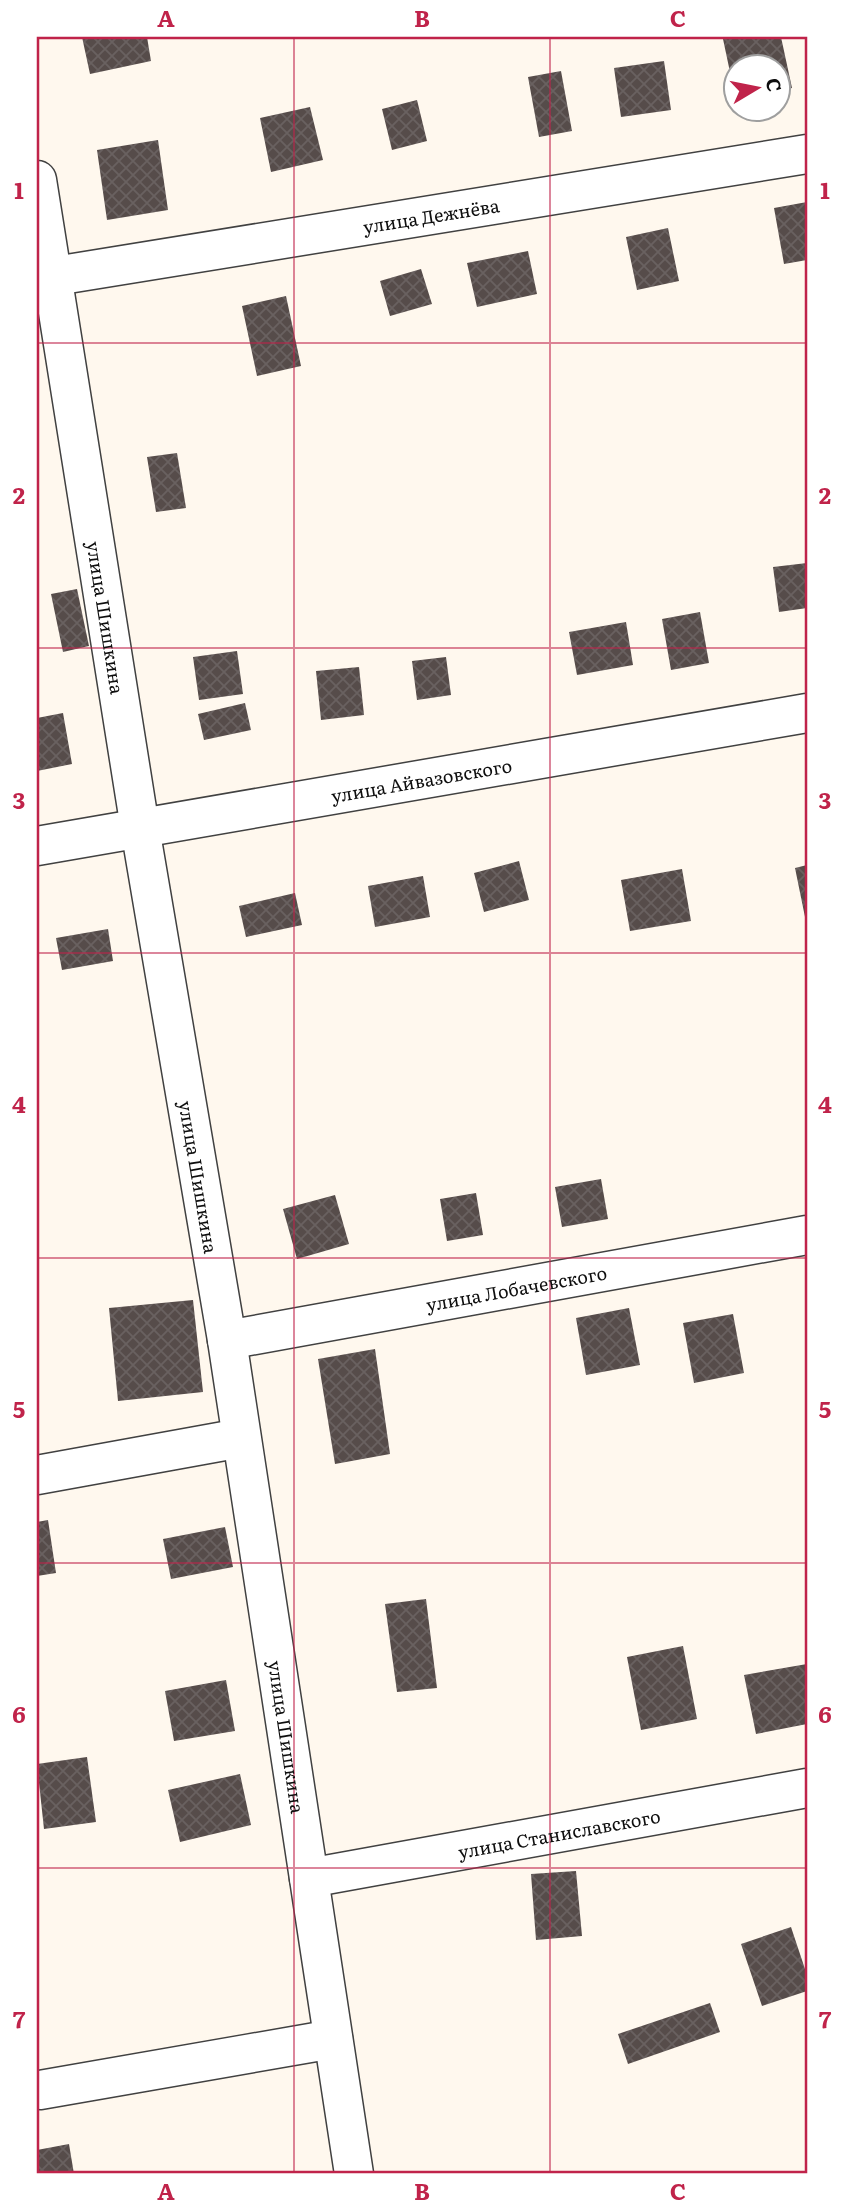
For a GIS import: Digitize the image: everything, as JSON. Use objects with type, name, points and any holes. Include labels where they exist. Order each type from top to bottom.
[{"type":"street","name":"улица Дежнёва","points":[[46,281],[807,154]]},
{"type":"street","name":"улица Шишкина","points":[[37,180],[46,281],[227,1340],[354,2174]]},
{"type":"street","name":"улица Айвазовского","points":[[37,846],[807,713]]},
{"type":"street","name":"улица Лобачевского","points":[[227,1340],[807,1236]]},
{"type":"street","points":[[37,1475],[241,1438]]},
{"type":"street","name":"улица Станиславского","points":[[309,1878],[807,1788]]},
{"type":"street","points":[[40,2090],[333,2039]]},
{"type":"building","points":[[82,37],[147,37],[151,61],[90,74]]},
{"type":"building","points":[[781,37],[784,52],[726,52],[723,39]]},
{"type":"building","points":[[664,61],[671,110],[621,117],[614,68]]},
{"type":"building","points":[[561,71],[572,131],[539,137],[528,77]]},
{"type":"building","points":[[417,100],[427,141],[392,150],[382,109]]},
{"type":"building","points":[[310,107],[323,160],[271,172],[260,118]]},
{"type":"building","points":[[158,140],[168,210],[107,220],[97,150]]},
{"type":"building","points":[[807,202],[807,260],[784,264],[774,208]]},
{"type":"building","points":[[668,228],[679,281],[637,290],[626,237]]},
{"type":"building","points":[[528,251],[537,294],[477,307],[467,263]]},
{"type":"building","points":[[421,269],[432,304],[390,316],[380,281]]},
{"type":"building","points":[[286,296],[301,366],[257,376],[242,306]]},
{"type":"building","points":[[177,453],[186,508],[156,512],[147,457]]},
{"type":"building","points":[[807,563],[807,608],[779,612],[773,567]]},
{"type":"building","points":[[77,589],[89,646],[63,652],[51,594]]},
{"type":"building","points":[[700,612],[709,663],[671,670],[662,619]]},
{"type":"building","points":[[626,622],[633,665],[577,675],[569,632]]},
{"type":"building","points":[[237,651],[243,694],[199,700],[193,657]]},
{"type":"building","points":[[446,657],[451,695],[417,700],[412,661]]},
{"type":"building","points":[[359,667],[364,715],[321,720],[316,671]]},
{"type":"building","points":[[245,703],[251,730],[204,740],[198,714]]},
{"type":"building","points":[[63,713],[72,764],[37,771],[37,718]]},
{"type":"building","points":[[519,861],[529,900],[484,912],[474,873]]},
{"type":"building","points":[[807,865],[807,916],[805,917],[795,868]]},
{"type":"building","points":[[682,869],[691,921],[630,931],[621,880]]},
{"type":"building","points":[[423,876],[430,917],[375,927],[368,886]]},
{"type":"building","points":[[295,893],[302,925],[246,937],[239,906]]},
{"type":"building","points":[[108,929],[113,961],[62,970],[56,938]]},
{"type":"building","points":[[601,1179],[608,1219],[562,1227],[555,1187]]},
{"type":"building","points":[[476,1193],[483,1235],[447,1241],[440,1199]]},
{"type":"building","points":[[335,1195],[349,1244],[297,1259],[283,1209]]},
{"type":"building","points":[[193,1300],[203,1392],[118,1401],[109,1308]]},
{"type":"building","points":[[629,1308],[640,1365],[586,1375],[576,1318]]},
{"type":"building","points":[[733,1314],[744,1373],[694,1383],[683,1323]]},
{"type":"building","points":[[375,1349],[390,1454],[335,1464],[318,1359]]},
{"type":"building","points":[[48,1520],[56,1573],[37,1576],[37,1522]]},
{"type":"building","points":[[225,1527],[233,1567],[171,1579],[163,1539]]},
{"type":"building","points":[[426,1599],[437,1688],[397,1692],[385,1604]]},
{"type":"building","points":[[683,1646],[697,1719],[641,1730],[627,1657]]},
{"type":"building","points":[[807,1664],[807,1724],[756,1734],[744,1675]]},
{"type":"building","points":[[226,1680],[235,1731],[174,1741],[165,1691]]},
{"type":"building","points":[[87,1757],[96,1822],[44,1829],[37,1764]]},
{"type":"building","points":[[240,1774],[251,1825],[180,1842],[168,1790]]},
{"type":"building","points":[[576,1871],[582,1936],[536,1940],[531,1874]]},
{"type":"building","points":[[791,1927],[807,1975],[807,1991],[762,2006],[741,1944]]},
{"type":"building","points":[[710,2003],[720,2032],[628,2064],[618,2034]]},
{"type":"building","points":[[69,2144],[74,2174],[37,2174],[37,2150]]}]
